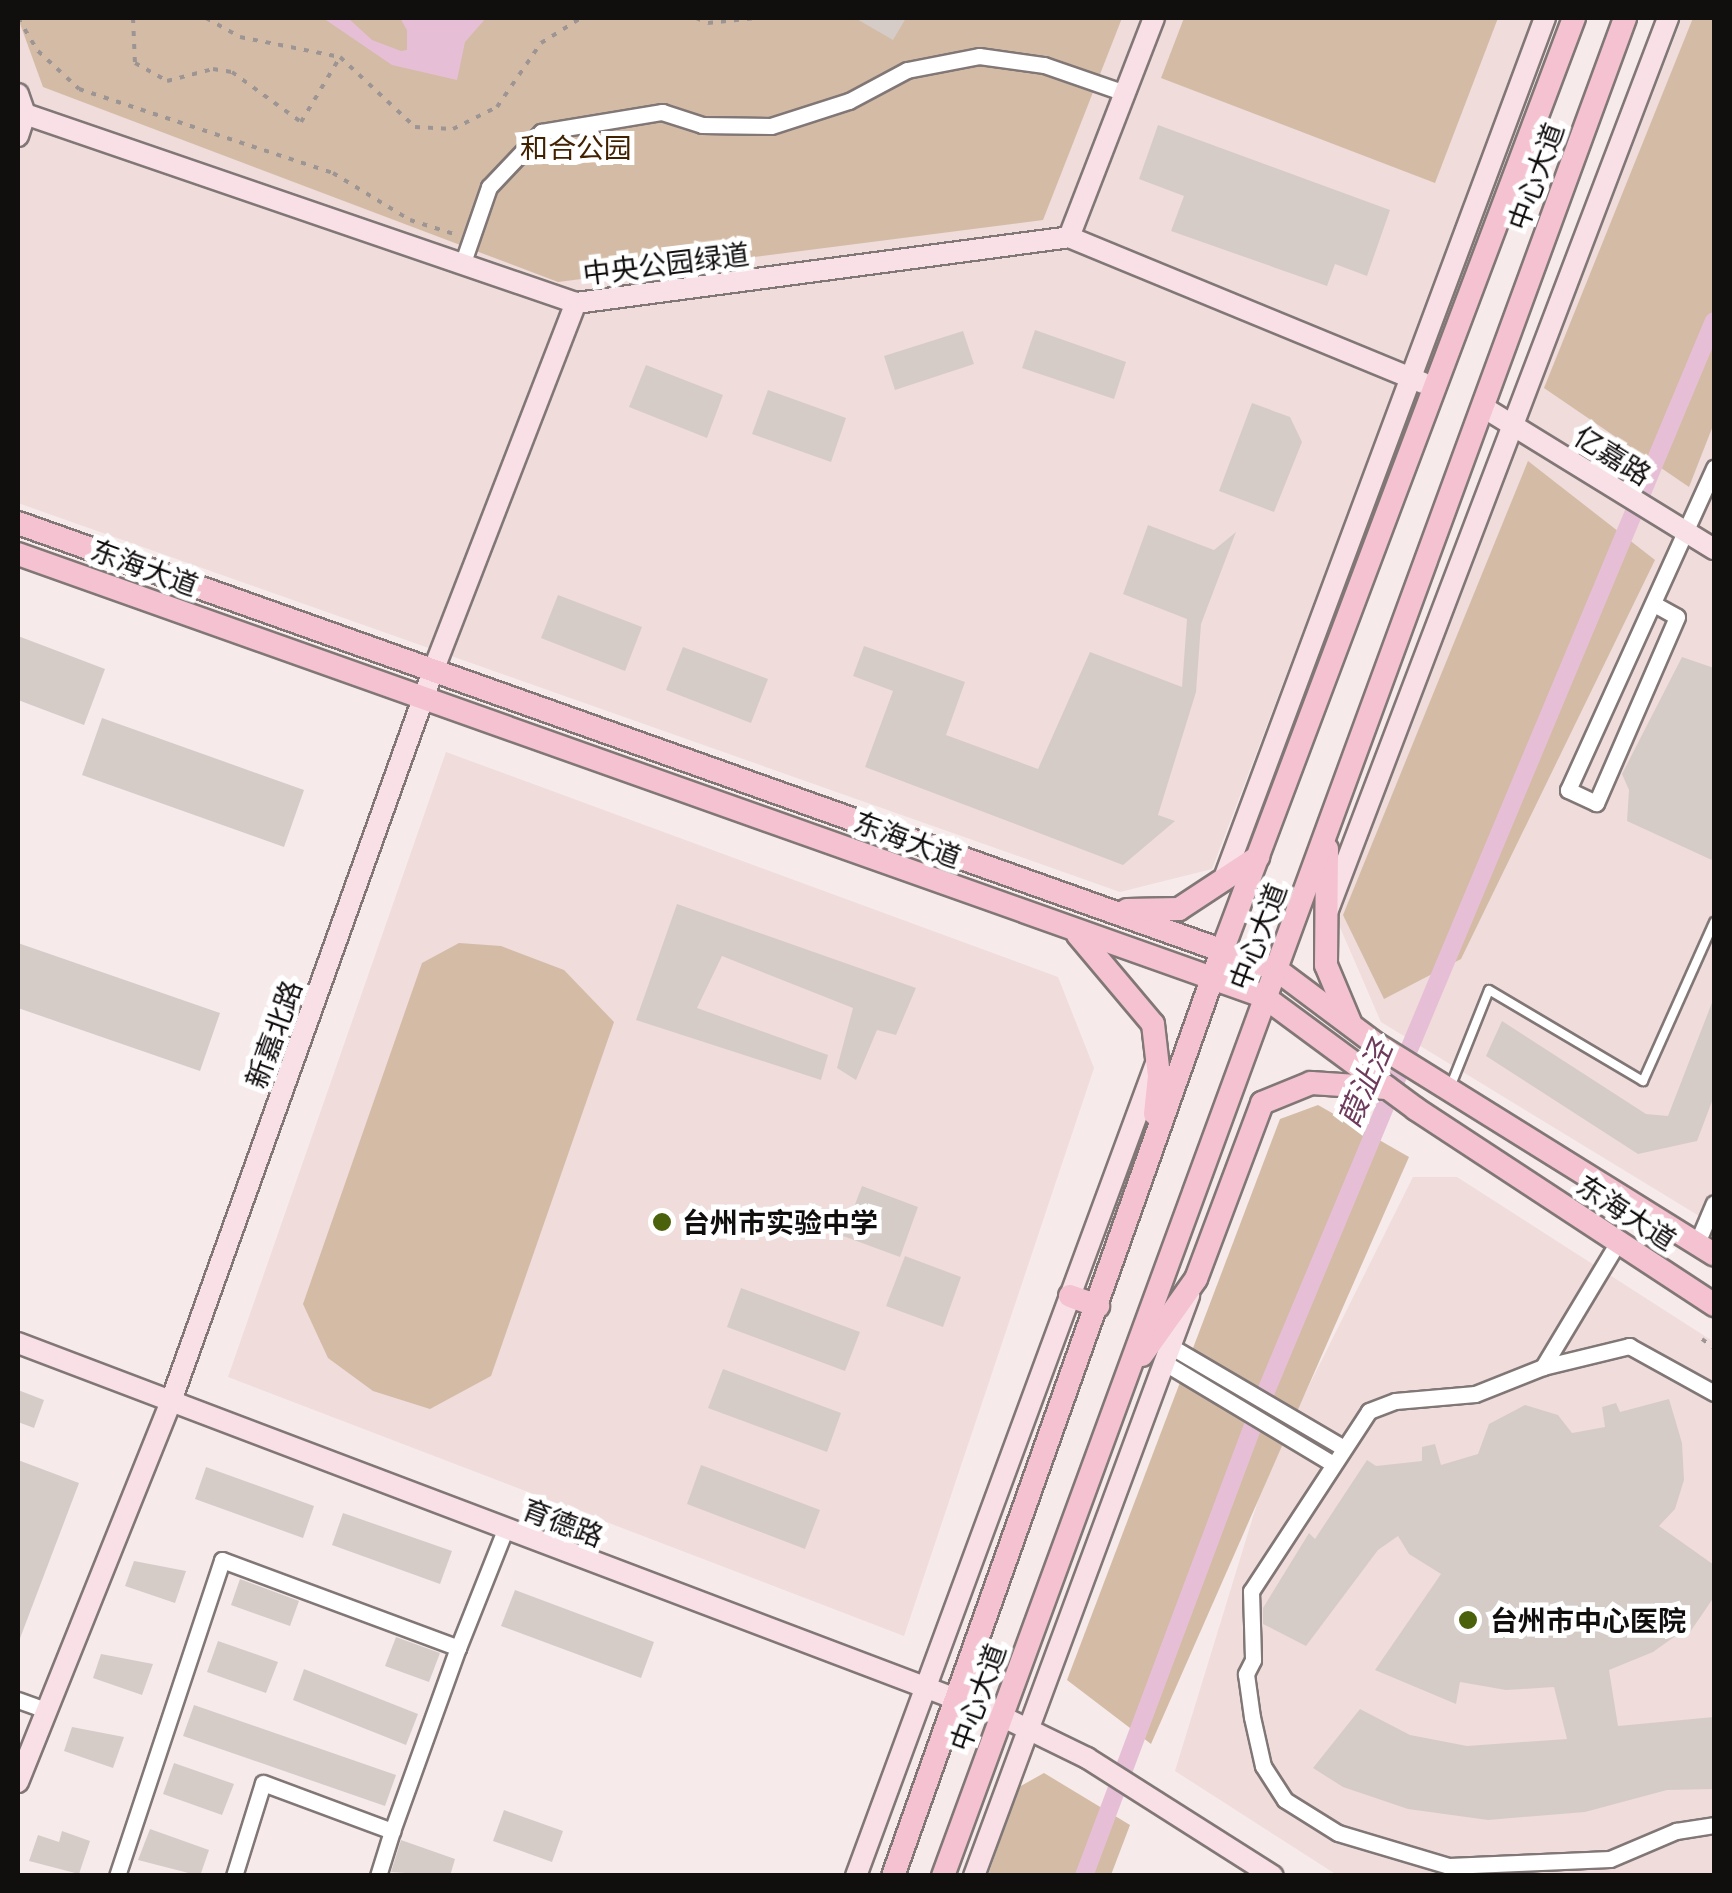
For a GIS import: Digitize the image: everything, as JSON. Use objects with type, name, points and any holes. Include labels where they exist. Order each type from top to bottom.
[{"type":"main road","name":"中心大道","points":[[893,1876],[959,1703],[1212,978],[1574,18]]},
{"type":"main road","name":"中心大道","points":[[943,1876],[1625,18]]},
{"type":"main road","name":"东海大道","points":[[18,523],[1277,970],[1376,1044],[1706,1249]]},
{"type":"main road","name":"东海大道","points":[[18,554],[1265,998],[1416,1109],[1714,1305]]},
{"type":"main road","points":[[1327,832],[1326,965],[1351,1026]]},
{"type":"main road","points":[[1094,906],[1180,910],[1258,857]]},
{"type":"main road","points":[[1072,928],[1117,974],[1153,1024],[1157,1059],[1151,1154]]},
{"type":"main road","points":[[1127,1373],[1196,1279],[1262,1103],[1311,1084],[1387,1088]]},
{"type":"main road","points":[[1070,1296],[1098,1306]]},
{"type":"street","points":[[1154,18],[1069,237],[1434,388]]},
{"type":"street","points":[[1223,881],[1545,18]]},
{"type":"street","points":[[1328,912],[1516,428],[1668,18]]},
{"type":"street","points":[[462,264],[489,187],[541,132],[592,120],[637,120],[662,112],[702,125],[771,126],[849,101],[907,70],[978,56],[1044,65],[1125,92]]},
{"type":"street","points":[[18,136],[22,104]]},
{"type":"street","name":"中央公园绿道","points":[[22,104],[576,304],[1069,237]]},
{"type":"street","name":"新嘉北路","points":[[18,1782],[171,1402],[433,670],[576,304]]},
{"type":"street","name":"亿嘉路","points":[[1483,407],[1714,549]]},
{"type":"street","points":[[1654,604],[1677,618],[1596,803],[1568,790],[1714,468]]},
{"type":"street","points":[[856,1876],[1157,1059]]},
{"type":"street","points":[[1706,1249],[1714,1203]]},
{"type":"street","points":[[1543,1367],[1618,1242]]},
{"type":"street","points":[[974,1876],[1025,1728],[1100,1548],[1196,1279]]},
{"type":"street","name":"育德路","points":[[18,1343],[959,1703],[1002,1716],[1087,1758],[1273,1876]]},
{"type":"street","points":[[1714,1393],[1630,1346],[1543,1367],[1474,1394],[1395,1401],[1368,1412],[1330,1462],[1251,1592],[1253,1660],[1246,1674],[1262,1766],[1284,1800],[1338,1833],[1476,1872],[1610,1859],[1676,1831],[1714,1825]]},
{"type":"street","points":[[1168,1354],[1229,1380],[1342,1447]]},
{"type":"street","points":[[1168,1354],[1222,1398],[1330,1462]]},
{"type":"street","points":[[378,1876],[458,1648],[506,1530]]},
{"type":"street","points":[[118,1876],[222,1560],[458,1648]]},
{"type":"street","points":[[18,1700],[46,1710]]},
{"type":"street","points":[[234,1876],[263,1784],[392,1831]]},
{"type":"lane","points":[[1449,1088],[1489,990],[1643,1081],[1714,922]]},
{"type":"path","points":[[18,18],[38,52],[79,88],[334,173],[410,220],[471,240]]},
{"type":"path","points":[[134,18],[135,63],[167,81],[213,69],[232,72],[302,122],[340,56]]},
{"type":"path","points":[[206,18],[240,37],[340,56],[415,127],[453,129],[497,107],[541,42],[581,18]]},
{"type":"path","points":[[696,18],[756,18]]},
{"type":"path","points":[[1702,1339],[1714,1348]]},
{"type":"shaded area","points":[[18,18],[1537,18],[1212,869],[1120,892],[18,503]]},
{"type":"shaded area","points":[[323,18],[348,18],[372,40],[401,51],[407,50],[407,30],[400,18],[486,18],[465,42],[457,80],[392,65]]},
{"type":"shaded area","points":[[1682,18],[1714,18],[1714,1225],[1381,1022],[1336,918]]},
{"type":"shaded area","name":"台州市实验中学","points":[[446,752],[1058,977],[1094,1068],[904,1636],[228,1377]]},
{"type":"shaded area","name":"台州市中心医院","points":[[1413,1177],[1457,1177],[1714,1342],[1714,1875],[1337,1875],[1175,1771],[1268,1468]]},
{"type":"green space","name":"和合公园","points":[[18,18],[1122,18],[1043,220],[558,282],[43,87]]},
{"type":"green space","points":[[1184,18],[1498,18],[1435,183],[1161,78]]},
{"type":"green space","points":[[1693,18],[1714,18],[1714,423],[1689,487],[1544,388]]},
{"type":"green space","points":[[1528,461],[1655,560],[1461,959],[1384,999],[1343,915]]},
{"type":"green space","points":[[459,943],[501,946],[564,970],[614,1022],[491,1376],[430,1409],[373,1391],[328,1358],[303,1304],[422,963]]},
{"type":"green space","points":[[1318,1105],[1409,1157],[1151,1744],[1067,1680],[1280,1119]]},
{"type":"green space","points":[[1044,1773],[1130,1825],[1111,1875],[988,1875],[1019,1787]]},
{"type":"building","points":[[855,18],[906,18],[893,40]]},
{"type":"building","points":[[1158,125],[1390,210],[1367,276],[1335,264],[1327,286],[1171,231],[1184,196],[1139,179]]},
{"type":"building","points":[[1035,330],[1126,362],[1114,399],[1022,368]]},
{"type":"building","points":[[963,331],[974,364],[895,390],[884,356]]},
{"type":"building","points":[[646,365],[723,395],[707,438],[629,407]]},
{"type":"building","points":[[768,390],[846,418],[831,462],[752,434]]},
{"type":"building","points":[[1252,403],[1290,417],[1302,442],[1274,512],[1219,491]]},
{"type":"building","points":[[1148,525],[1214,550],[1236,532],[1201,624],[1196,692],[1158,815],[1175,821],[1123,865],[865,767],[893,691],[853,676],[864,646],[965,682],[946,735],[1038,769],[1090,652],[1182,687],[1187,619],[1123,594]]},
{"type":"building","points":[[558,595],[642,627],[625,671],[541,638]]},
{"type":"building","points":[[18,636],[105,669],[84,725],[18,700]]},
{"type":"building","points":[[683,647],[768,679],[751,723],[666,690]]},
{"type":"building","points":[[1682,657],[1714,668],[1714,861],[1627,821],[1629,790],[1622,774]]},
{"type":"building","points":[[102,718],[304,790],[284,847],[82,775]]},
{"type":"building","points":[[677,904],[916,988],[896,1035],[877,1030],[856,1080],[837,1068],[853,1008],[722,956],[697,1008],[828,1055],[821,1080],[636,1020]]},
{"type":"building","points":[[18,943],[220,1013],[200,1071],[18,1008]]},
{"type":"building","points":[[1713,1000],[1714,1096],[1697,1141],[1638,1154],[1486,1056],[1502,1021],[1646,1114],[1668,1116]]},
{"type":"building","points":[[862,1186],[918,1207],[900,1257],[843,1236]]},
{"type":"building","points":[[905,1256],[961,1277],[943,1327],[886,1306]]},
{"type":"building","points":[[741,1288],[860,1332],[845,1371],[727,1327]]},
{"type":"building","points":[[723,1369],[841,1413],[827,1452],[708,1408]]},
{"type":"building","points":[[18,1390],[44,1400],[34,1428],[18,1422]]},
{"type":"building","points":[[1669,1399],[1682,1443],[1684,1480],[1675,1509],[1659,1526],[1714,1565],[1714,1597],[1688,1635],[1684,1630],[1653,1652],[1609,1670],[1618,1726],[1714,1717],[1714,1789],[1667,1790],[1585,1812],[1488,1820],[1408,1809],[1343,1787],[1313,1768],[1360,1709],[1410,1735],[1467,1746],[1567,1739],[1554,1687],[1506,1690],[1460,1682],[1456,1704],[1375,1670],[1441,1574],[1409,1554],[1398,1536],[1378,1550],[1306,1646],[1263,1624],[1263,1608],[1309,1533],[1315,1539],[1367,1460],[1376,1466],[1422,1461],[1422,1447],[1435,1444],[1441,1465],[1478,1454],[1489,1424],[1525,1405],[1558,1415],[1572,1433],[1605,1427],[1602,1407],[1616,1403],[1620,1412]]},
{"type":"building","points":[[18,1460],[79,1483],[19,1641],[18,1640]]},
{"type":"building","points":[[701,1465],[820,1510],[805,1549],[687,1504]]},
{"type":"building","points":[[206,1467],[314,1506],[303,1538],[195,1499]]},
{"type":"building","points":[[343,1513],[452,1551],[440,1584],[332,1545]]},
{"type":"building","points":[[134,1561],[186,1571],[175,1603],[125,1586]]},
{"type":"building","points":[[240,1579],[299,1601],[290,1626],[231,1605]]},
{"type":"building","points":[[515,1590],[654,1642],[641,1678],[501,1626]]},
{"type":"building","points":[[396,1637],[440,1653],[429,1682],[385,1666]]},
{"type":"building","points":[[218,1641],[278,1662],[266,1693],[207,1672]]},
{"type":"building","points":[[101,1654],[153,1664],[142,1695],[93,1678]]},
{"type":"building","points":[[304,1669],[418,1714],[406,1745],[293,1700]]},
{"type":"building","points":[[194,1705],[396,1775],[385,1806],[183,1736]]},
{"type":"building","points":[[72,1727],[124,1737],[113,1768],[64,1751]]},
{"type":"building","points":[[174,1763],[234,1784],[222,1815],[163,1794]]},
{"type":"building","points":[[504,1810],[563,1831],[552,1862],[493,1841]]},
{"type":"building","points":[[150,1829],[209,1850],[200,1876],[138,1860]]},
{"type":"building","points":[[62,1831],[90,1841],[79,1874],[29,1861],[38,1835],[59,1842]]},
{"type":"building","points":[[401,1840],[455,1859],[450,1876],[391,1872]]},
{"type":"waterway","name":"葭沚泾","points":[[1084,1876],[1264,1396],[1714,321]]},
{"type":"place","name":"台州市实验中学","points":[[662,1222]]},
{"type":"place","name":"台州市中心医院","points":[[1468,1620]]}]
